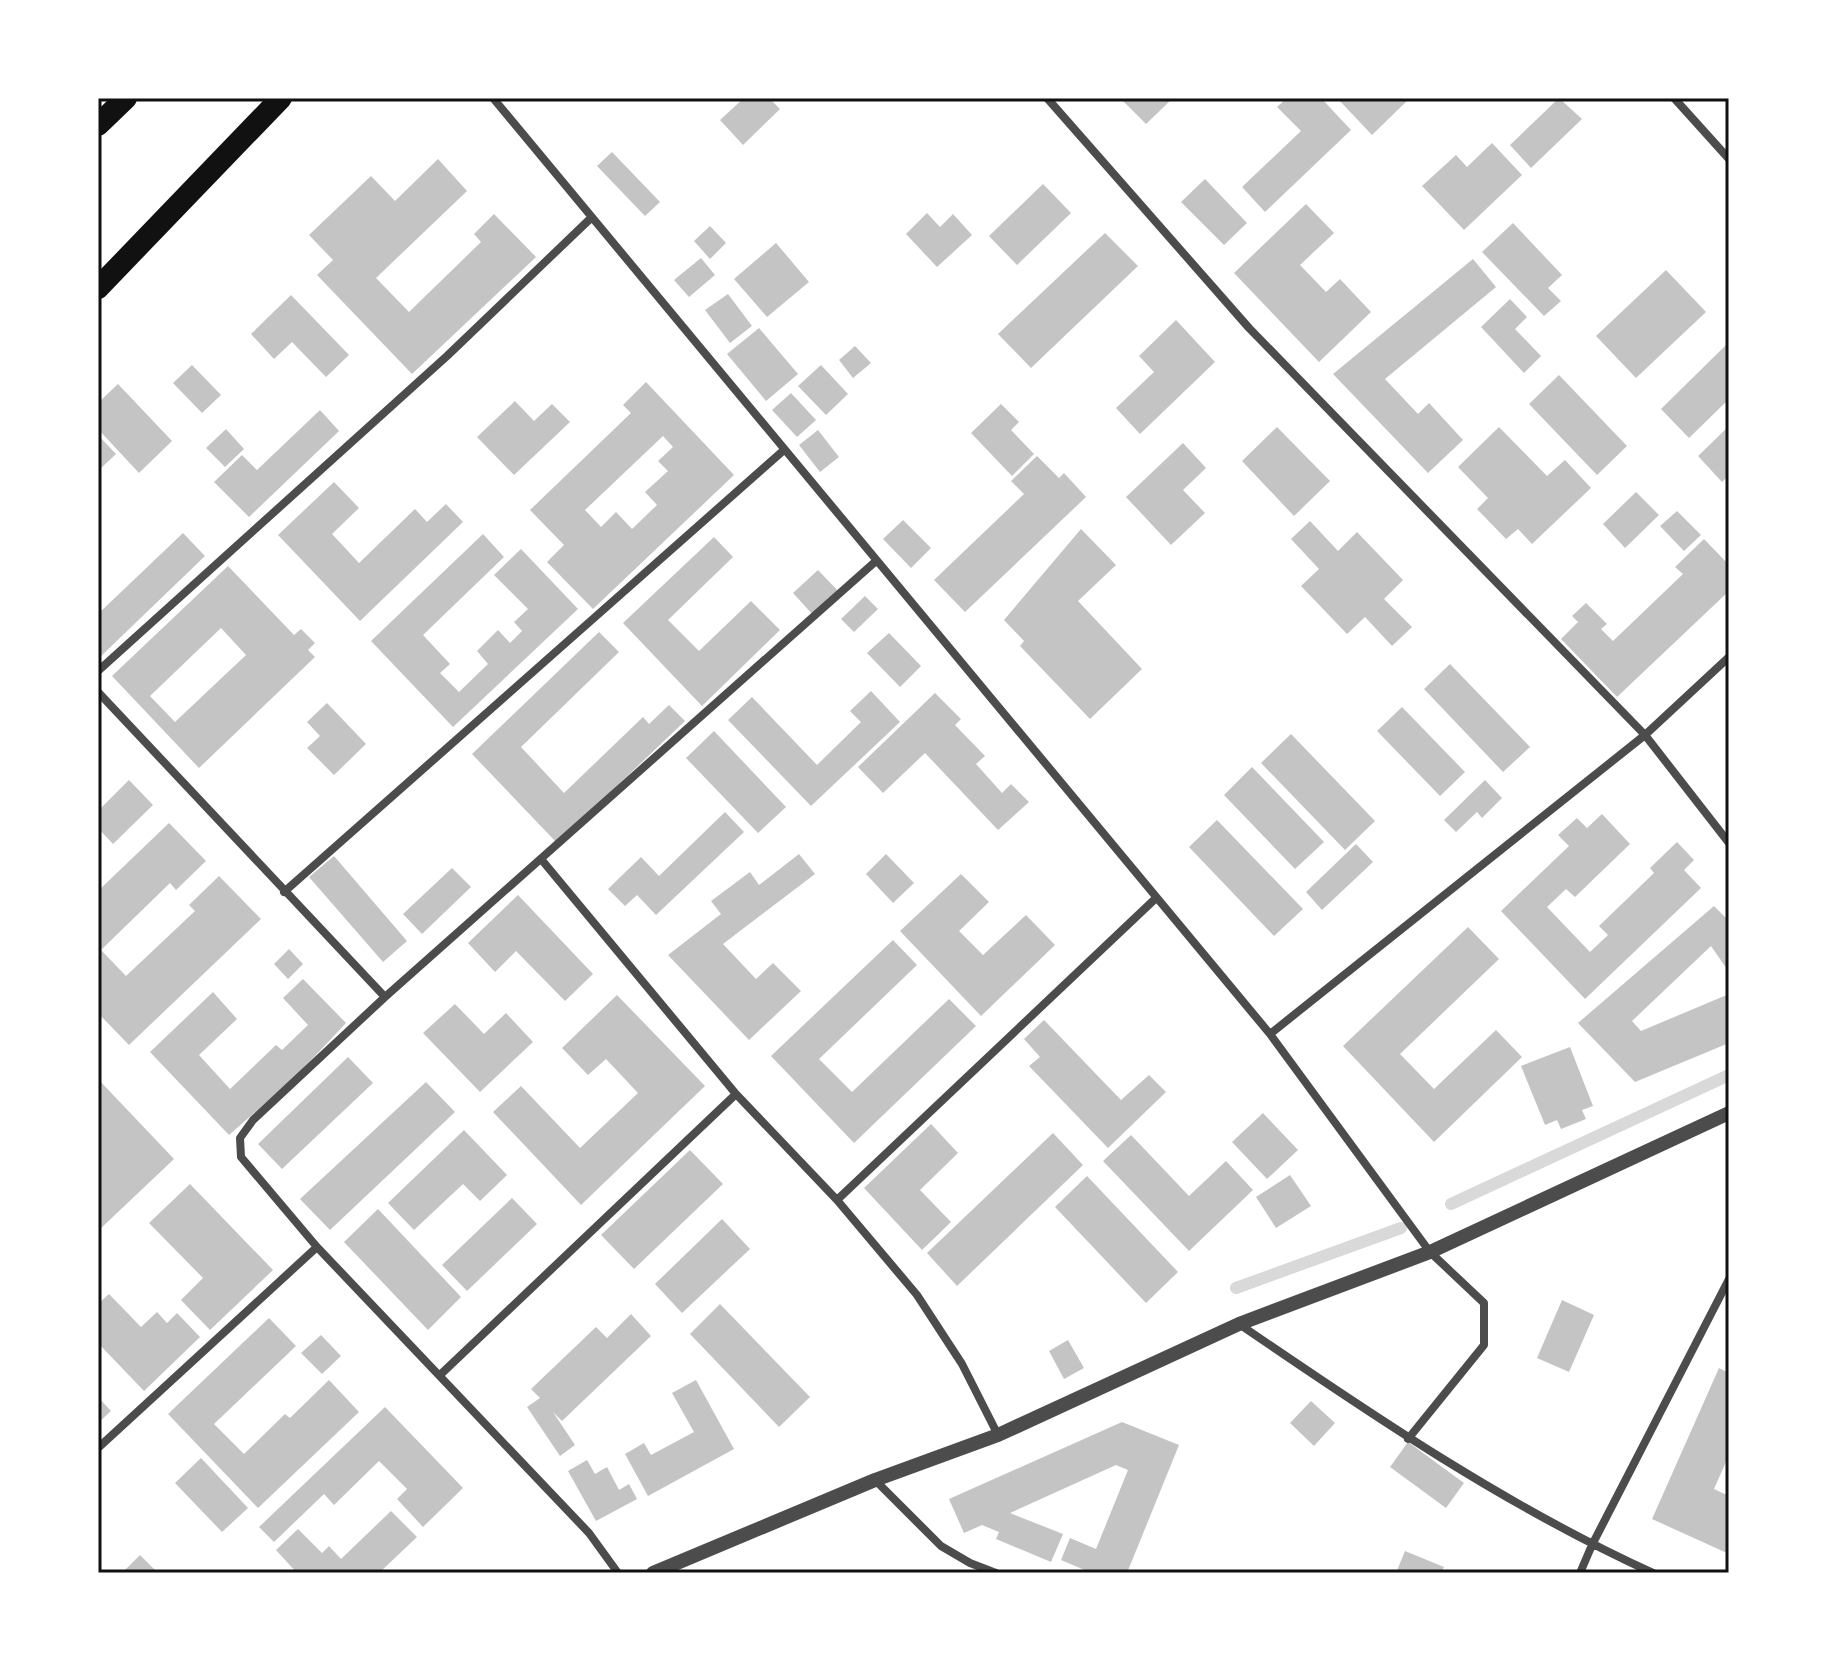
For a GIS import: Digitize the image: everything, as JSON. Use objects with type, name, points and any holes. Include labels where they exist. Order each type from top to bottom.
[{"type":"highway","points":[[98,125],[126,98]]},
{"type":"highway","points":[[98,288],[281,98]]},
{"type":"street","points":[[493,98],[1270,1034],[1430,1252],[1484,1303],[1484,1345],[1408,1439]]},
{"type":"street","points":[[1047,98],[1249,328],[1645,735],[1729,843]]},
{"type":"street","points":[[1674,98],[1729,159]]},
{"type":"street","points":[[98,671],[447,356],[591,218]]},
{"type":"street","points":[[284,892],[784,450]]},
{"type":"street","points":[[618,1573],[589,1533],[317,1247],[241,1157],[240,1138],[253,1120],[385,997],[876,561]]},
{"type":"street","points":[[1270,1034],[1645,735],[1729,657]]},
{"type":"street","points":[[98,692],[385,997]]},
{"type":"street","points":[[541,859],[736,1094],[837,1200],[917,1295],[962,1364],[998,1435]]},
{"type":"street","points":[[837,1200],[1155,899]]},
{"type":"street","points":[[440,1375],[736,1094]]},
{"type":"street","points":[[653,1573],[875,1480],[998,1435],[1239,1324],[1430,1252],[1729,1113]]},
{"type":"street","points":[[98,1448],[317,1247]]},
{"type":"street","points":[[1580,1573],[1729,1279]]},
{"type":"street","points":[[1239,1324],[1408,1439],[1592,1545],[1653,1573]]},
{"type":"street","points":[[875,1480],[941,1546],[970,1563],[996,1573]]},
{"type":"building","points":[[744,98],[769,98],[780,109],[743,145],[720,120]]},
{"type":"building","points":[[1120,98],[1173,98],[1146,124]]},
{"type":"building","points":[[1287,98],[1321,98],[1351,130],[1265,212],[1242,187],[1301,131],[1277,107]]},
{"type":"building","points":[[1337,98],[1410,98],[1372,135]]},
{"type":"building","points":[[1559,98],[1582,119],[1531,168],[1510,145]]},
{"type":"building","points":[[1492,143],[1522,175],[1464,230],[1422,186],[1456,155],[1467,167]]},
{"type":"building","points":[[612,152],[660,202],[645,216],[597,166]]},
{"type":"building","points":[[438,159],[467,191],[376,278],[409,312],[481,242],[474,234],[494,214],[536,257],[412,374],[317,275],[333,260],[309,235],[371,176],[395,201]]},
{"type":"building","points":[[1205,179],[1247,223],[1224,245],[1181,202]]},
{"type":"building","points":[[1043,184],[1071,213],[1017,265],[989,236]]},
{"type":"building","points":[[1306,204],[1334,233],[1300,265],[1326,292],[1340,279],[1371,312],[1319,362],[1234,273]]},
{"type":"building","points":[[927,213],[940,227],[953,214],[972,235],[937,267],[906,234]]},
{"type":"building","points":[[1513,223],[1562,275],[1548,288],[1561,301],[1544,316],[1482,252]]},
{"type":"building","points":[[710,226],[726,243],[710,259],[694,241]]},
{"type":"building","points":[[1105,233],[1138,266],[1031,368],[998,334]]},
{"type":"building","points":[[776,243],[809,282],[767,317],[734,279]]},
{"type":"building","points":[[701,258],[715,275],[689,297],[674,280]]},
{"type":"building","points":[[1473,259],[1496,287],[1385,379],[1418,414],[1429,403],[1463,440],[1428,473],[1333,374]]},
{"type":"building","points":[[1666,270],[1706,312],[1636,378],[1596,336]]},
{"type":"building","points":[[728,294],[752,326],[730,343],[705,310]]},
{"type":"building","points":[[291,295],[349,355],[326,377],[292,342],[274,359],[251,334]]},
{"type":"building","points":[[1510,299],[1527,317],[1515,329],[1541,356],[1524,373],[1481,327]]},
{"type":"building","points":[[1176,320],[1215,362],[1140,434],[1116,408],[1154,372],[1139,356]]},
{"type":"building","points":[[759,328],[798,374],[766,401],[727,354]]},
{"type":"building","points":[[1726,345],[1729,348],[1729,399],[1689,438],[1661,409]]},
{"type":"building","points":[[855,346],[871,363],[853,378],[839,360]]},
{"type":"building","points":[[192,365],[221,395],[202,413],[173,383]]},
{"type":"building","points":[[821,365],[848,394],[826,415],[798,386]]},
{"type":"building","points":[[1559,375],[1627,446],[1597,475],[1529,404]]},
{"type":"building","points":[[646,382],[734,475],[593,609],[547,562],[564,545],[530,510],[631,413],[623,405]],"holes":[[[663,436],[673,447],[658,461],[668,471],[645,492],[657,505],[632,529],[616,512],[601,527],[585,510]]]},
{"type":"building","points":[[118,384],[172,441],[139,473],[98,429],[98,403]]},
{"type":"building","points":[[791,393],[816,420],[797,437],[772,410]]},
{"type":"building","points":[[515,401],[534,421],[552,404],[570,422],[514,475],[477,437]]},
{"type":"building","points":[[1001,404],[1019,422],[1011,430],[1034,454],[1012,476],[971,433]]},
{"type":"building","points":[[320,410],[339,431],[249,517],[214,482],[242,455],[257,470]]},
{"type":"building","points":[[1277,427],[1330,481],[1294,516],[1242,461]]},
{"type":"building","points":[[1499,427],[1547,476],[1565,460],[1591,488],[1532,544],[1518,529],[1506,539],[1477,509],[1488,498],[1458,467]]},
{"type":"building","points":[[1727,428],[1729,475],[1722,482],[1698,456]]},
{"type":"building","points":[[226,429],[244,449],[225,467],[206,448]]},
{"type":"building","points":[[818,430],[839,457],[820,472],[799,445]]},
{"type":"building","points":[[98,435],[116,454],[100,469],[98,466]]},
{"type":"building","points":[[1183,443],[1206,468],[1183,490],[1205,513],[1171,545],[1126,497]]},
{"type":"building","points":[[1037,456],[1059,478],[1064,473],[1086,497],[965,612],[934,580],[1024,494],[1011,481]]},
{"type":"building","points":[[334,482],[359,508],[332,534],[359,563],[415,509],[427,522],[446,504],[463,522],[360,621],[278,535]]},
{"type":"building","points":[[1636,492],[1659,515],[1625,548],[1603,524]]},
{"type":"building","points":[[1677,511],[1701,535],[1684,551],[1660,526]]},
{"type":"building","points":[[903,520],[931,548],[911,568],[883,539]]},
{"type":"building","points":[[1310,521],[1338,551],[1357,532],[1403,580],[1384,599],[1412,627],[1392,646],[1365,617],[1347,634],[1301,586],[1319,569],[1291,539]]},
{"type":"building","points":[[1081,529],[1116,565],[1078,601],[1142,669],[1090,719],[1020,646],[1024,641],[1004,620]]},
{"type":"building","points":[[183,533],[205,556],[98,659],[98,614]]},
{"type":"building","points":[[483,534],[504,557],[423,635],[450,664],[440,673],[459,692],[488,664],[477,651],[498,630],[510,643],[522,631],[514,622],[528,609],[494,575],[521,549],[578,609],[453,727],[371,641]]},
{"type":"building","points":[[714,537],[733,557],[668,620],[699,651],[751,601],[780,630],[702,706],[623,623]]},
{"type":"building","points":[[1704,539],[1729,565],[1729,591],[1617,697],[1561,639],[1578,622],[1572,616],[1586,603],[1607,624],[1601,629],[1613,641],[1683,574],[1675,567]]},
{"type":"building","points":[[228,566],[294,635],[301,629],[315,643],[308,650],[315,657],[199,768],[112,676]],"holes":[[[221,628],[246,655],[175,722],[150,696]]]},
{"type":"building","points":[[818,570],[838,591],[813,615],[793,593]]},
{"type":"building","points":[[865,596],[878,609],[854,632],[841,619]]},
{"type":"building","points":[[599,632],[619,652],[521,747],[564,793],[643,717],[649,724],[669,705],[685,721],[557,843],[472,754]]},
{"type":"building","points":[[889,633],[921,666],[900,687],[867,653]]},
{"type":"building","points":[[1450,664],[1530,747],[1503,772],[1424,689]]},
{"type":"building","points":[[871,691],[900,722],[811,806],[728,720],[752,697],[817,765],[861,722],[850,711]]},
{"type":"building","points":[[935,693],[961,719],[955,725],[985,756],[976,764],[1002,793],[1011,784],[1029,802],[998,830],[925,753],[883,793],[858,767]]},
{"type":"building","points":[[327,703],[366,744],[334,775],[307,748],[320,736],[307,722]]},
{"type":"building","points":[[1402,707],[1465,772],[1440,796],[1377,731]]},
{"type":"building","points":[[714,731],[786,807],[758,833],[686,758]]},
{"type":"building","points":[[1291,734],[1375,821],[1345,850],[1261,763]]},
{"type":"building","points":[[1252,767],[1324,842],[1295,869],[1224,795]]},
{"type":"building","points":[[129,780],[153,805],[113,844],[98,828],[98,811]]},
{"type":"building","points":[[1485,780],[1502,798],[1482,818],[1477,812],[1456,832],[1444,820]]},
{"type":"building","points":[[725,812],[744,832],[656,915],[637,895],[625,906],[608,889],[641,857],[659,876]]},
{"type":"building","points":[[1602,814],[1630,844],[1575,897],[1566,889],[1547,907],[1590,952],[1608,935],[1599,926],[1654,873],[1650,868],[1677,842],[1694,860],[1684,870],[1701,888],[1585,999],[1501,911],[1569,846],[1558,835],[1577,818],[1587,828]]},
{"type":"building","points":[[1217,820],[1303,909],[1274,936],[1189,847]]},
{"type":"building","points":[[169,823],[206,861],[176,890],[170,883],[101,950],[126,976],[195,911],[189,905],[219,876],[261,919],[129,1045],[98,1013],[98,891]]},
{"type":"building","points":[[1356,844],[1373,862],[1322,910],[1306,892]]},
{"type":"building","points":[[799,854],[815,874],[723,944],[756,979],[773,963],[801,991],[749,1040],[668,955],[721,914],[711,901],[750,872],[759,885]]},
{"type":"building","points":[[886,854],[914,883],[893,903],[866,874]]},
{"type":"building","points":[[334,856],[407,941],[383,962],[309,877]]},
{"type":"building","points":[[452,868],[471,887],[422,934],[403,914]]},
{"type":"building","points":[[961,874],[989,902],[959,931],[983,955],[1026,915],[1055,945],[981,1016],[900,931]]},
{"type":"building","points":[[518,895],[593,974],[565,1001],[516,951],[495,972],[468,943]]},
{"type":"building","points":[[1714,906],[1729,921],[1729,972],[1711,946],[1632,1021],[1641,1031],[1729,994],[1729,1043],[1635,1082],[1578,1023]]},
{"type":"building","points":[[1468,927],[1499,959],[1400,1054],[1434,1089],[1496,1030],[1522,1057],[1434,1142],[1343,1046]]},
{"type":"building","points":[[893,940],[917,965],[819,1059],[852,1092],[949,999],[976,1026],[854,1143],[771,1056]]},
{"type":"building","points":[[289,949],[303,964],[288,979],[274,964]]},
{"type":"building","points":[[303,979],[346,1023],[297,1075],[229,1135],[150,1052],[213,992],[237,1019],[199,1055],[230,1089],[276,1045],[282,1050],[308,1025],[283,998]]},
{"type":"building","points":[[617,995],[705,1086],[581,1205],[493,1112],[521,1086],[580,1148],[638,1093],[606,1059],[588,1075],[562,1048]]},
{"type":"building","points":[[455,1004],[484,1034],[506,1013],[533,1042],[480,1092],[423,1033]]},
{"type":"building","points":[[1044,1020],[1121,1100],[1149,1075],[1166,1092],[1108,1148],[1029,1066],[1040,1057],[1024,1039]]},
{"type":"building","points":[[1570,1047],[1593,1106],[1582,1110],[1586,1119],[1561,1129],[1557,1120],[1545,1125],[1521,1066]]},
{"type":"building","points":[[348,1057],[373,1083],[282,1169],[258,1144]]},
{"type":"building","points":[[98,1079],[174,1159],[98,1231]]},
{"type":"building","points":[[426,1082],[455,1112],[330,1230],[300,1199]]},
{"type":"building","points":[[1263,1113],[1298,1150],[1267,1179],[1232,1142]]},
{"type":"building","points":[[931,1124],[958,1153],[920,1190],[951,1222],[922,1250],[864,1188]]},
{"type":"building","points":[[464,1130],[507,1175],[480,1201],[463,1184],[414,1230],[388,1203]]},
{"type":"building","points":[[1053,1133],[1083,1165],[957,1286],[927,1253]]},
{"type":"building","points":[[1131,1135],[1189,1196],[1226,1161],[1253,1190],[1189,1251],[1103,1161]]},
{"type":"building","points":[[690,1150],[723,1184],[634,1269],[601,1235]]},
{"type":"building","points":[[1290,1175],[1311,1206],[1276,1228],[1256,1197]]},
{"type":"building","points":[[1087,1176],[1178,1272],[1146,1303],[1055,1207]]},
{"type":"building","points":[[190,1184],[273,1270],[210,1330],[181,1300],[203,1278],[149,1223]]},
{"type":"building","points":[[512,1198],[537,1224],[467,1291],[442,1265]]},
{"type":"building","points":[[378,1209],[461,1297],[428,1330],[344,1242]]},
{"type":"building","points":[[722,1219],[750,1249],[682,1313],[655,1284]]},
{"type":"building","points":[[109,1294],[141,1327],[157,1312],[167,1323],[177,1313],[200,1337],[144,1391],[98,1343],[98,1304]]},
{"type":"building","points":[[1562,1300],[1594,1315],[1569,1372],[1537,1358]]},
{"type":"building","points":[[720,1304],[810,1397],[779,1427],[690,1334]]},
{"type":"building","points":[[631,1314],[651,1336],[562,1421],[553,1412],[575,1445],[560,1456],[527,1407],[540,1398],[531,1389],[596,1327],[607,1338]]},
{"type":"building","points":[[269,1318],[296,1346],[214,1424],[244,1454],[285,1414],[290,1418],[329,1380],[359,1412],[258,1508],[168,1414]]},
{"type":"building","points":[[321,1335],[341,1356],[322,1374],[301,1353]]},
{"type":"building","points":[[1068,1340],[1084,1368],[1064,1379],[1049,1351]]},
{"type":"building","points":[[1719,1368],[1729,1373],[1729,1455],[1714,1489],[1729,1496],[1729,1554],[1652,1519]]},
{"type":"building","points":[[696,1380],[734,1449],[648,1496],[625,1454],[644,1443],[651,1455],[694,1432],[672,1393]]},
{"type":"building","points":[[98,1397],[111,1411],[98,1423]]},
{"type":"building","points":[[1311,1401],[1335,1423],[1314,1446],[1290,1423]]},
{"type":"building","points":[[385,1407],[463,1488],[423,1527],[397,1499],[407,1489],[379,1461],[334,1505],[324,1494],[274,1542],[259,1527]]},
{"type":"building","points":[[1122,1422],[1179,1445],[1127,1573],[1086,1573],[1061,1560],[1070,1538],[1096,1549],[1128,1470],[1116,1465],[1010,1513],[1063,1534],[1051,1562],[996,1539],[999,1532],[982,1525],[964,1533],[949,1499]]},
{"type":"building","points":[[1408,1442],[1464,1483],[1446,1508],[1390,1467]]},
{"type":"building","points":[[201,1458],[248,1508],[222,1532],[175,1483]]},
{"type":"building","points":[[587,1460],[595,1474],[607,1467],[619,1490],[629,1484],[637,1499],[596,1521],[568,1471]]},
{"type":"building","points":[[391,1511],[417,1537],[379,1573],[297,1573],[276,1550],[298,1529],[322,1553],[329,1546],[341,1559]]},
{"type":"building","points":[[1405,1551],[1444,1567],[1441,1573],[1396,1573]]},
{"type":"building","points":[[140,1555],[158,1573],[122,1573]]},
{"type":"waterway","points":[[1451,1204],[1729,1075]]},
{"type":"waterway","points":[[1236,1288],[1401,1228]]}]
